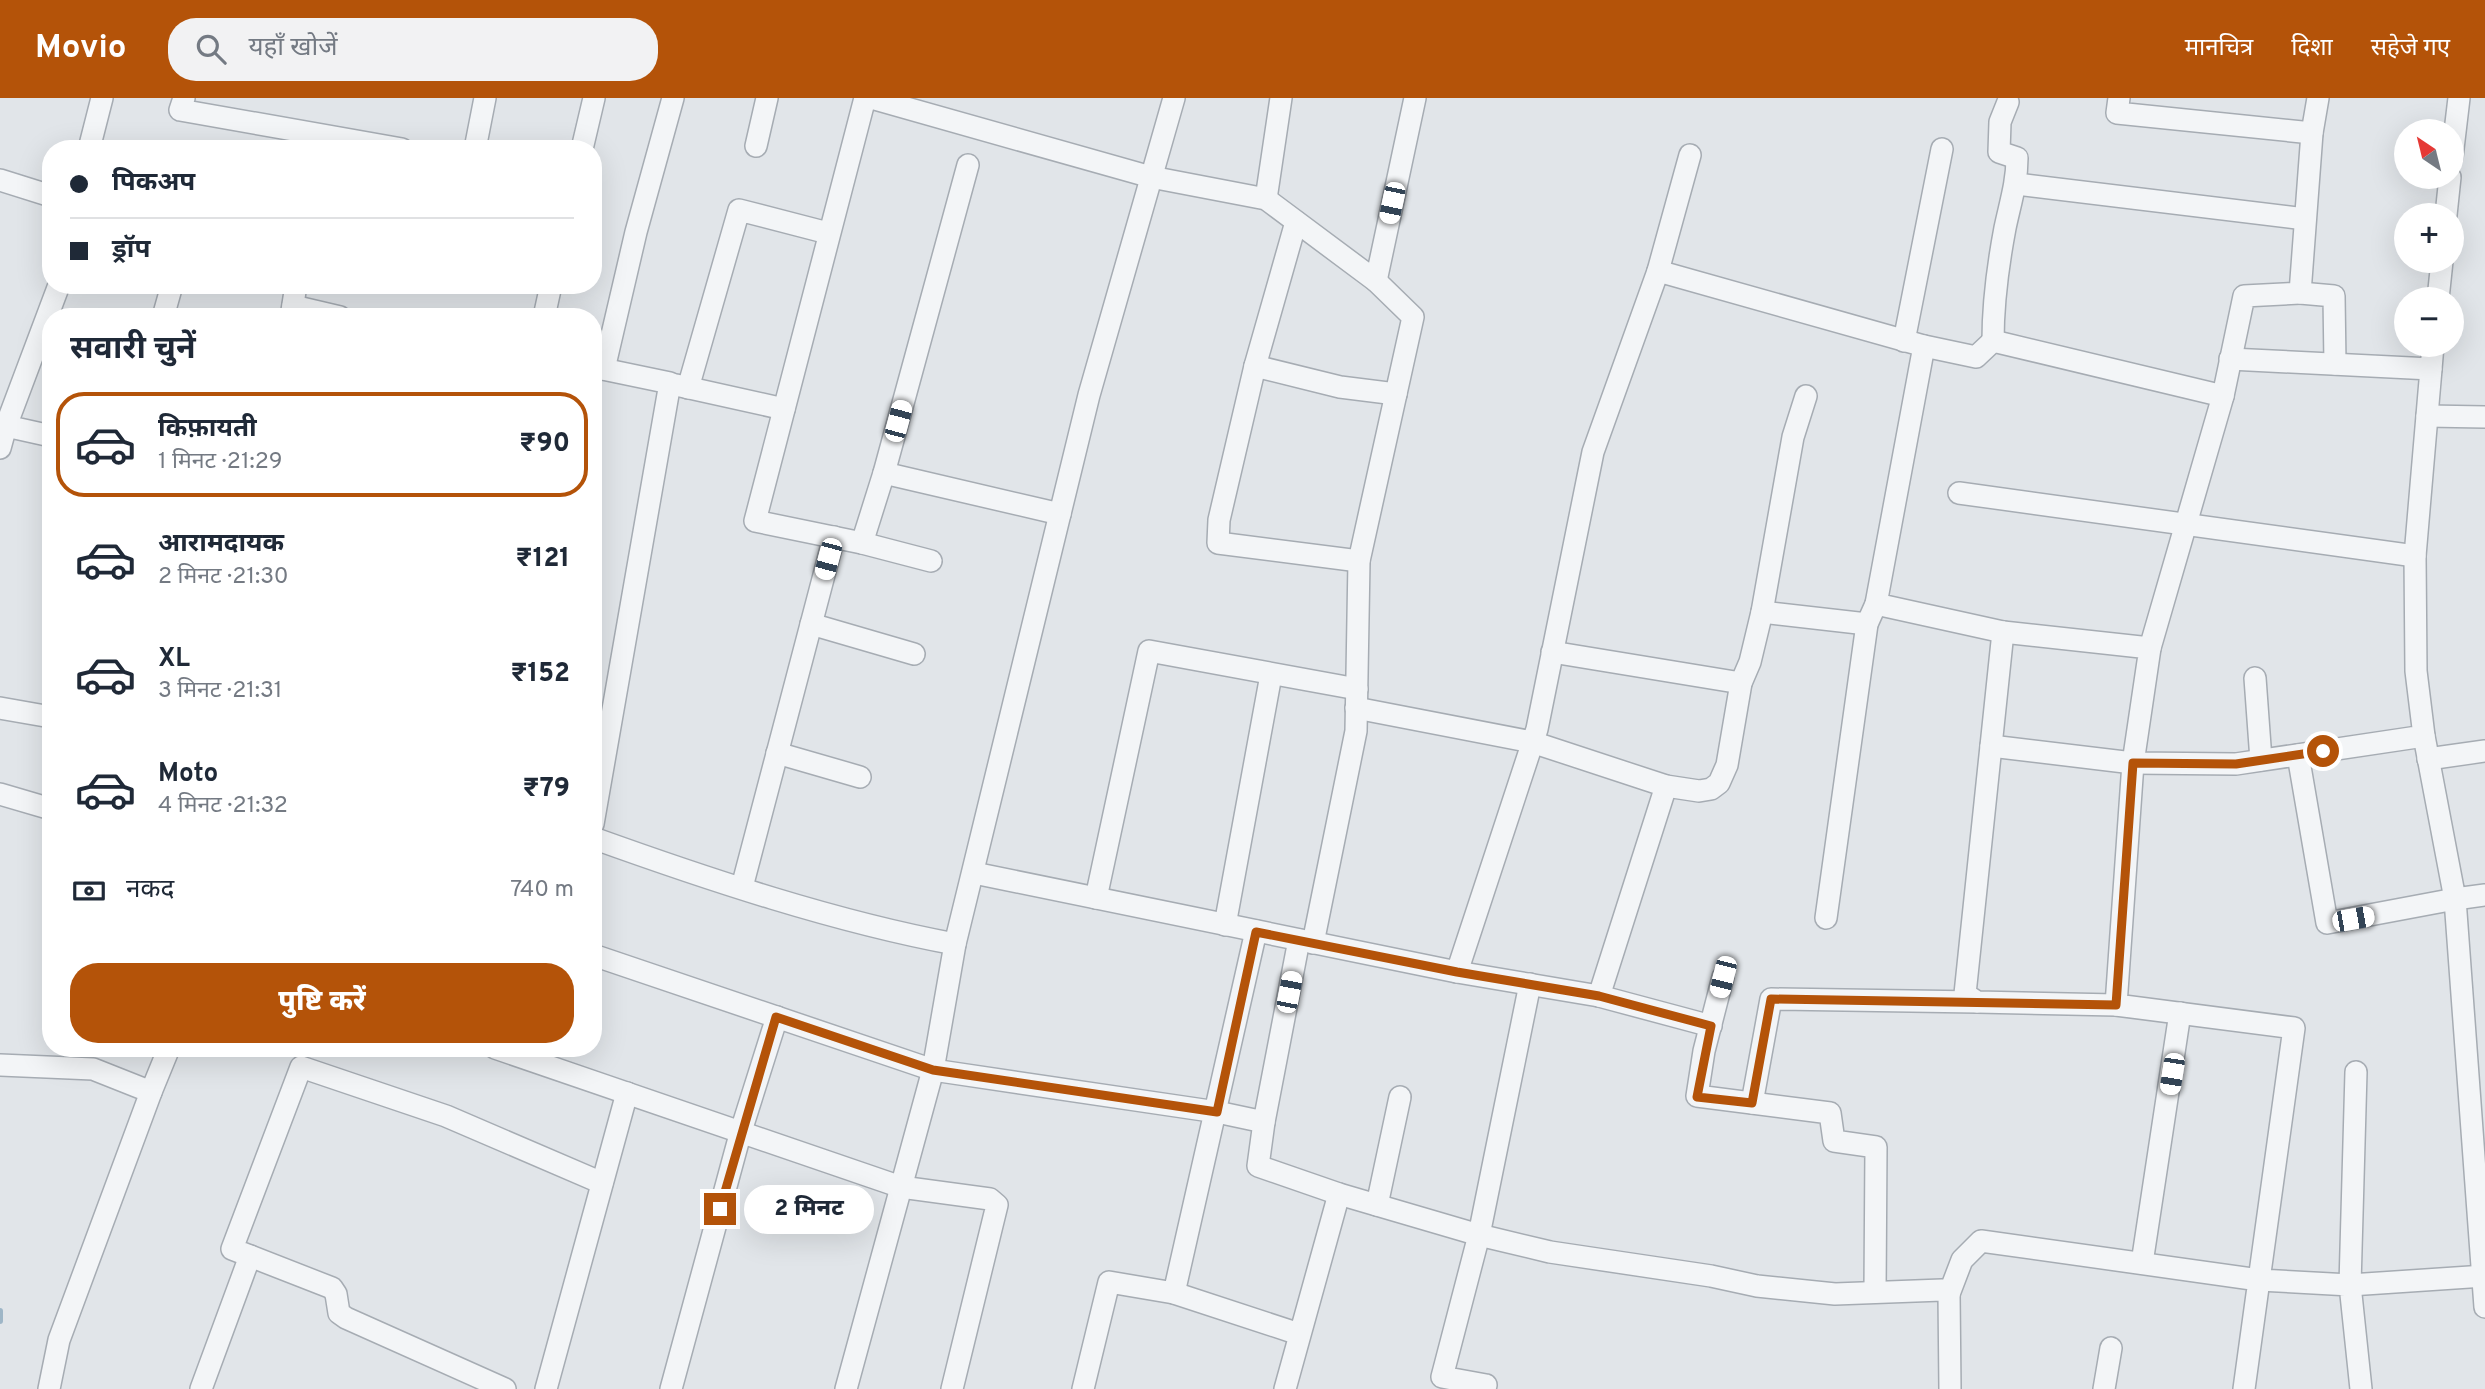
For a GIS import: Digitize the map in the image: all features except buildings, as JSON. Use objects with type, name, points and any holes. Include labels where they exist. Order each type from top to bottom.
[{"type":"street","points":[[91,140],[102,98]]},
{"type":"street","points":[[184,98],[180,110],[351,140]]},
{"type":"street","points":[[477,140],[485,98]]},
{"type":"street","points":[[584,140],[594,98]]},
{"type":"street","points":[[602,357],[673,98]]},
{"type":"street","points":[[756,146],[767,98]]},
{"type":"street","points":[[865,98],[755,521],[862,543],[931,561]]},
{"type":"street","points":[[872,98],[926,106],[1151,177],[1266,199],[1376,281],[1413,317],[1359,561],[1356,731],[1264,1122],[1258,1166],[1339,1194],[1479,1235],[1550,1252],[1711,1276],[1757,1286],[1835,1294],[1942,1290],[1949,1294]]},
{"type":"street","points":[[846,1389],[933,1070],[955,944],[1089,396],[1174,98]]},
{"type":"street","points":[[1266,199],[1281,98]]},
{"type":"street","points":[[1376,281],[1415,98]]},
{"type":"street","points":[[2119,98],[2118,113],[2312,134]]},
{"type":"street","points":[[2301,293],[2312,134],[2318,98]]},
{"type":"street","points":[[2457,119],[2459,98]]},
{"type":"street","points":[[1658,271],[1914,344],[1976,357],[1993,341],[1993,302],[2006,227],[2017,184],[2017,158],[1999,152],[2001,99]]},
{"type":"street","points":[[1826,918],[1867,625],[1876,604],[1942,149]]},
{"type":"street","points":[[1457,972],[1532,742],[1593,452],[1658,271],[1690,155]]},
{"type":"street","points":[[862,543],[884,473],[968,165]]},
{"type":"street","points":[[0,180],[42,193]]},
{"type":"street","points":[[2017,184],[2305,219]]},
{"type":"street","points":[[602,778],[679,386],[739,209],[828,233]]},
{"type":"street","points":[[1296,222],[1255,366],[1219,520],[1218,542],[1359,561]]},
{"type":"street","points":[[2116,1005],[2133,763],[2150,648],[2222,396],[2244,296],[2301,293],[2334,296],[2335,364]]},
{"type":"street","points":[[293,303],[310,308]]},
{"type":"street","points":[[0,448],[3,425],[42,328]]},
{"type":"street","points":[[1993,341],[2222,396]]},
{"type":"street","points":[[2432,357],[2415,556],[2416,671],[2424,736],[2455,900],[2485,1307]]},
{"type":"street","points":[[2230,359],[2431,369]]},
{"type":"street","points":[[1255,366],[1340,387],[1396,394]]},
{"type":"street","points":[[602,369],[784,409]]},
{"type":"street","points":[[1096,898],[1149,651],[1271,675],[1532,742],[1666,786],[1699,791],[1719,783],[1727,765],[1741,683],[1750,662],[1762,612],[1793,437],[1806,396]]},
{"type":"street","points":[[2427,416],[2485,417]]},
{"type":"street","points":[[3,425],[42,434]]},
{"type":"street","points":[[884,473],[1060,514]]},
{"type":"street","points":[[1959,494],[2415,556]]},
{"type":"street","points":[[742,887],[834,537]]},
{"type":"street","points":[[1876,604],[2003,632],[2150,648]]},
{"type":"street","points":[[1762,612],[1867,625]]},
{"type":"street","points":[[811,624],[914,654]]},
{"type":"street","points":[[1977,1002],[1965,993],[2003,632]]},
{"type":"street","points":[[1552,652],[1741,683]]},
{"type":"street","points":[[1225,925],[1271,675]]},
{"type":"street","points":[[2255,678],[2261,760]]},
{"type":"street","points":[[0,708],[42,715]]},
{"type":"street","points":[[1991,746],[2133,763],[2236,764],[2424,736]]},
{"type":"street","points":[[2428,759],[2485,751]]},
{"type":"street","points":[[777,753],[860,778]]},
{"type":"street","points":[[2298,755],[2327,923],[2485,895]]},
{"type":"street","points":[[1599,996],[1666,786]]},
{"type":"street","points":[[0,794],[42,806]]},
{"type":"street","points":[[602,841],[672,867],[912,936],[955,944]]},
{"type":"street","points":[[974,873],[1457,972],[1599,996],[1711,1026]]},
{"type":"street","points":[[1174,1293],[1256,932]]},
{"type":"street","points":[[602,958],[933,1070],[1217,1112],[1264,1122]]},
{"type":"street","points":[[1723,977],[1697,1097],[1830,1113],[1834,1141],[1876,1147],[1875,1292]]},
{"type":"street","points":[[1485,1389],[1486,1385],[1442,1377],[1479,1235],[1530,984]]},
{"type":"street","points":[[1752,1103],[1771,999],[2116,1005],[2294,1028],[2244,1389]]},
{"type":"street","points":[[2142,1263],[2180,1013]]},
{"type":"street","points":[[671,1389],[741,1131],[776,1017]]},
{"type":"street","points":[[0,1065],[64,1057],[151,1092]]},
{"type":"street","points":[[49,1389],[60,1340],[165,1057]]},
{"type":"street","points":[[521,1057],[901,1187],[990,1199],[997,1206],[952,1389]]},
{"type":"street","points":[[505,1389],[346,1318],[339,1312],[336,1294],[332,1288],[232,1249],[301,1067],[446,1116],[602,1183]]},
{"type":"street","points":[[2356,1072],[2350,1285],[2361,1389]]},
{"type":"street","points":[[546,1389],[627,1093]]},
{"type":"street","points":[[1377,1205],[1400,1097]]},
{"type":"street","points":[[1285,1389],[1339,1194]]},
{"type":"street","points":[[1950,1389],[1949,1294],[1962,1260],[1981,1241],[2259,1280],[2350,1285],[2484,1276]]},
{"type":"street","points":[[201,1389],[250,1256]]},
{"type":"street","points":[[1083,1389],[1109,1282],[1174,1293],[1299,1334]]},
{"type":"street","points":[[2104,1389],[2110,1348]]},
{"type":"waterway","points":[[0,1311],[0,1321]]},
{"type":"route","points":[[720,1209],[776,1017],[933,1070],[1217,1112],[1256,932],[1457,972],[1599,996],[1711,1026],[1697,1097],[1752,1103],[1771,999],[2116,1005],[2133,763],[2236,764],[2323,751]]}]
